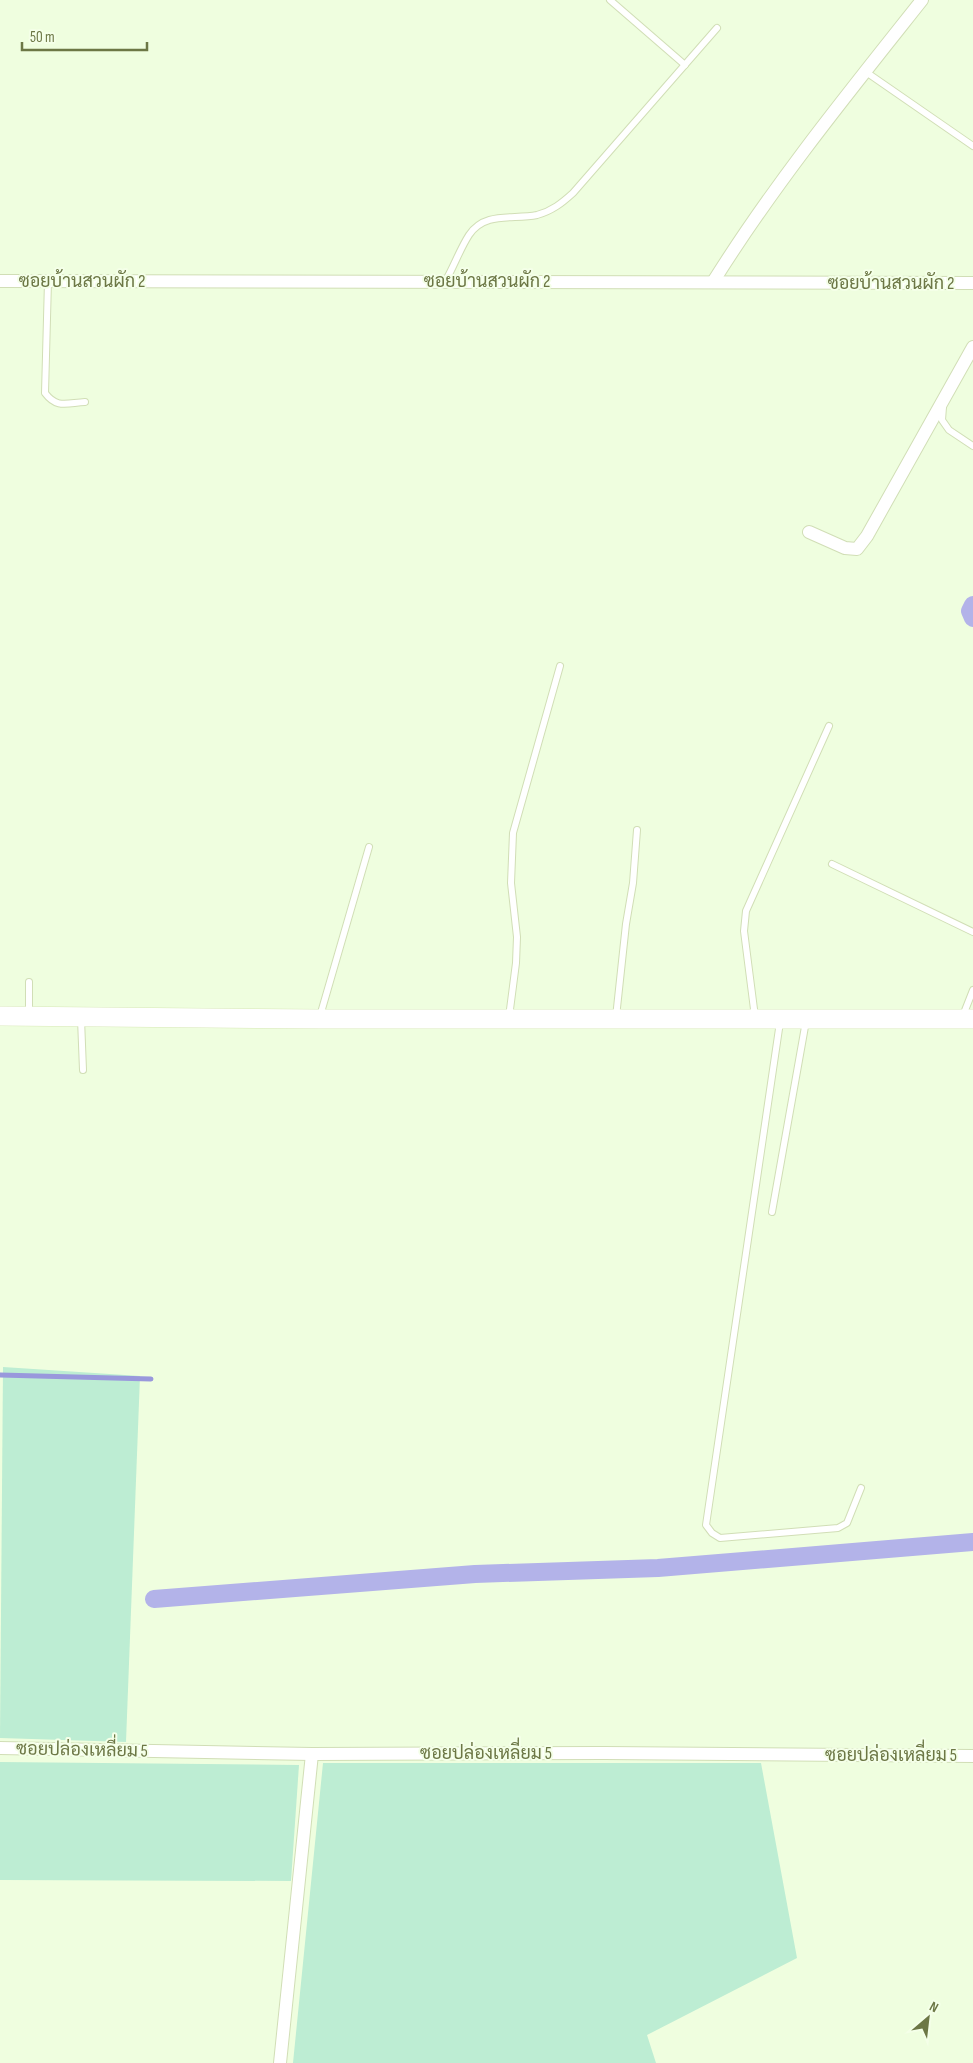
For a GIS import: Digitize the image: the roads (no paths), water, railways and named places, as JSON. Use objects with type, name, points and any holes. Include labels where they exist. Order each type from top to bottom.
[{"type":"street","points":[[713,282],[748,226],[922,0]]},
{"type":"street","name":"ซอยบ้านสวนผัก 2","points":[[0,281],[446,280],[973,283]]},
{"type":"street","points":[[809,532],[845,548],[856,548],[867,536],[973,347]]},
{"type":"street","points":[[0,1016],[319,1019],[967,1019]]},
{"type":"street","name":"ซอยปล่องเหลี่ยม 5","points":[[0,1748],[312,1754],[614,1753],[973,1756]]},
{"type":"street","points":[[280,2063],[312,1754]]},
{"type":"lane","points":[[610,0],[685,66]]},
{"type":"lane","points":[[446,280],[469,234],[483,222],[502,217],[536,215],[556,208],[573,194],[717,28]]},
{"type":"lane","points":[[866,72],[973,146]]},
{"type":"lane","points":[[48,281],[45,393],[50,400],[57,404],[85,402]]},
{"type":"lane","points":[[943,401],[942,420],[949,430],[973,446]]},
{"type":"lane","points":[[509,1018],[517,937],[511,884],[513,833],[560,666]]},
{"type":"lane","points":[[755,1018],[744,931],[746,911],[829,726]]},
{"type":"lane","points":[[616,1018],[626,924],[633,883],[637,830]]},
{"type":"lane","points":[[319,1019],[369,847]]},
{"type":"lane","points":[[832,864],[973,932]]},
{"type":"lane","points":[[29,982],[30,1016]]},
{"type":"lane","points":[[967,1019],[973,990]]},
{"type":"lane","points":[[81,1018],[83,1070]]},
{"type":"lane","points":[[781,1018],[706,1525],[712,1533],[720,1538],[838,1528],[847,1522],[861,1488]]},
{"type":"lane","points":[[772,1212],[806,1020]]},
{"type":"waterway","points":[[973,605],[970,611],[973,618]]},
{"type":"waterway","points":[[0,1375],[151,1379]]},
{"type":"waterway","points":[[154,1599],[475,1574],[658,1568],[973,1542]]}]
